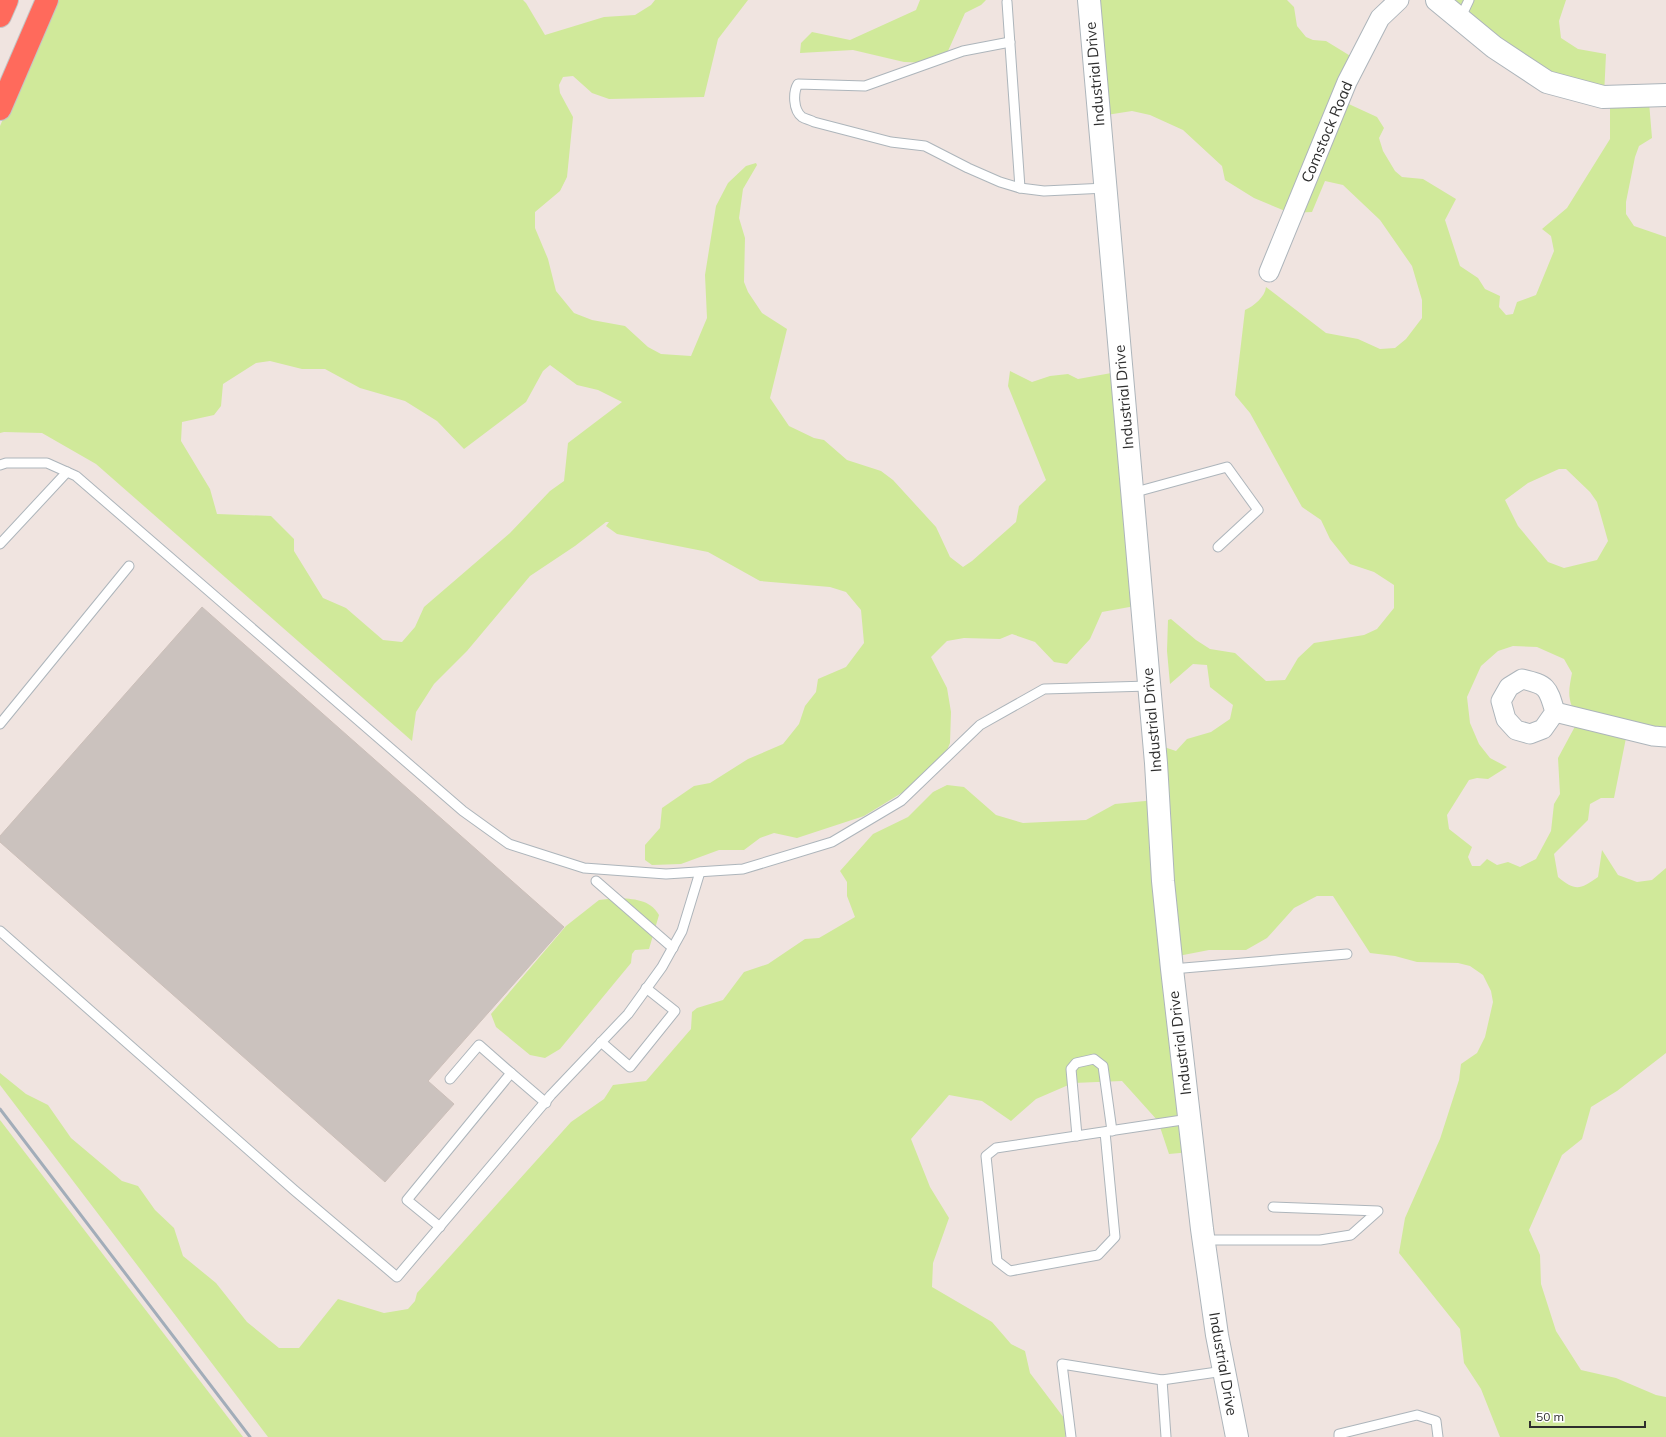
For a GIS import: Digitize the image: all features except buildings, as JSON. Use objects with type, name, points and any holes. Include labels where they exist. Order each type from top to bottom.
[{"type":"highway","points":[[0,16],[7,0]]},
{"type":"highway","points":[[0,109],[47,0]]},
{"type":"street","name":"Industrial Drive","points":[[1089,0],[1156,763],[1163,881],[1172,969],[1189,1119],[1217,1335],[1237,1437]]},
{"type":"street","name":"Comstock Road","points":[[1269,272],[1347,82],[1380,18],[1399,0]]},
{"type":"street","points":[[1437,0],[1494,47],[1547,82],[1603,97],[1666,95]]},
{"type":"street","points":[[1555,712],[1666,738]]},
{"type":"lane","points":[[1460,19],[1469,0]]},
{"type":"lane","points":[[1007,2],[1020,188]]},
{"type":"lane","points":[[1010,42],[963,51],[865,86],[808,83],[798,84],[795,90],[797,111],[802,117],[814,122],[891,142],[925,146],[968,168],[1000,182],[1020,188],[1044,192],[1106,188]]},
{"type":"lane","points":[[0,465],[6,463],[47,463],[76,476],[463,811],[509,844],[584,868],[666,874],[743,869],[832,842],[901,801],[980,725],[1044,689],[1149,686]]},
{"type":"lane","points":[[1132,493],[1227,467],[1258,510],[1218,548]]},
{"type":"lane","points":[[0,544],[67,472]]},
{"type":"lane","points":[[0,724],[129,566]]},
{"type":"lane","points":[[0,931],[294,1190],[397,1277],[546,1103],[628,1014],[662,967],[682,931],[700,872]]},
{"type":"lane","points":[[596,881],[673,948]]},
{"type":"lane","points":[[1172,969],[1347,954]]},
{"type":"lane","points":[[601,1042],[630,1067],[675,1011],[646,988]]},
{"type":"lane","points":[[450,1079],[479,1045],[546,1103]]},
{"type":"lane","points":[[1077,1136],[1071,1069],[1076,1063],[1094,1059],[1103,1066],[1108,1131],[1115,1237],[1098,1255],[1010,1271],[997,1261],[986,1156],[996,1148],[1077,1136],[1108,1131],[1189,1119]]},
{"type":"lane","points":[[440,1227],[407,1200],[511,1073]]},
{"type":"lane","points":[[1204,1240],[1320,1240],[1351,1235],[1378,1211],[1274,1207]]},
{"type":"lane","points":[[1070,1437],[1062,1364],[1162,1380],[1224,1371]]},
{"type":"lane","points":[[1162,1380],[1166,1437]]},
{"type":"lane","points":[[1339,1437],[1339,1434],[1417,1415],[1436,1421],[1438,1437]]},
{"type":"green space","points":[[54,0],[523,0],[545,35],[604,17],[635,15],[651,5],[655,0],[748,0],[718,39],[704,97],[609,99],[592,93],[573,76],[563,77],[559,85],[560,93],[573,117],[567,177],[560,191],[535,212],[535,228],[548,259],[556,291],[574,313],[592,320],[625,326],[648,347],[661,354],[691,356],[707,318],[705,275],[716,206],[728,183],[746,166],[756,163],[757,165],[743,189],[739,218],[745,238],[744,282],[748,292],[762,313],[787,329],[770,398],[789,426],[814,438],[824,440],[847,460],[881,471],[893,480],[936,527],[950,557],[963,567],[972,561],[1016,522],[1019,506],[1046,480],[1008,386],[1010,371],[1032,382],[1050,376],[1068,374],[1078,379],[1117,372],[1135,606],[1102,612],[1090,639],[1067,664],[1054,662],[1035,642],[1012,634],[1000,639],[964,638],[947,641],[931,657],[947,688],[951,712],[950,743],[943,760],[918,783],[864,816],[797,838],[774,833],[760,838],[744,850],[719,850],[681,864],[652,865],[645,860],[645,845],[660,828],[662,808],[694,786],[710,783],[748,759],[783,744],[799,724],[805,706],[816,692],[818,679],[846,667],[864,643],[861,610],[846,592],[830,587],[760,581],[708,552],[617,534],[606,526],[609,522],[606,522],[575,546],[530,576],[467,651],[434,684],[416,712],[412,741],[96,464],[42,433],[0,433],[0,126]],"holes":[[[270,361],[302,369],[325,369],[360,388],[405,401],[437,421],[464,449],[526,402],[543,371],[550,365],[577,385],[598,390],[622,402],[568,443],[564,481],[550,491],[510,533],[424,607],[415,627],[402,642],[383,640],[346,608],[323,598],[294,551],[294,539],[271,516],[217,514],[210,489],[181,441],[182,422],[214,415],[221,406],[223,384],[256,363]]]},
{"type":"green space","points":[[920,0],[986,0],[981,5],[965,13],[948,51],[930,63],[904,62],[853,50],[800,53],[801,43],[812,32],[850,40],[916,10]]},
{"type":"green space","points":[[1091,0],[1287,0],[1294,7],[1297,26],[1306,37],[1313,40],[1326,41],[1357,60],[1340,100],[1377,117],[1384,128],[1379,138],[1383,151],[1395,171],[1402,177],[1423,179],[1456,199],[1445,220],[1460,266],[1478,278],[1485,289],[1500,296],[1499,307],[1506,315],[1513,314],[1517,302],[1536,295],[1554,251],[1551,236],[1542,229],[1567,208],[1610,139],[1610,99],[1649,102],[1652,138],[1639,146],[1635,157],[1626,202],[1626,214],[1634,226],[1666,237],[1666,733],[1628,728],[1614,798],[1601,798],[1590,804],[1588,820],[1554,854],[1558,877],[1573,887],[1587,884],[1598,877],[1602,850],[1618,875],[1637,882],[1652,880],[1666,868],[1666,1053],[1617,1091],[1591,1107],[1582,1139],[1562,1155],[1529,1230],[1540,1255],[1541,1284],[1556,1331],[1581,1370],[1616,1378],[1656,1395],[1666,1397],[1666,1437],[1500,1437],[1481,1389],[1464,1363],[1460,1329],[1399,1253],[1405,1218],[1440,1139],[1459,1080],[1461,1064],[1477,1053],[1485,1037],[1493,1002],[1491,991],[1483,975],[1470,966],[1458,963],[1417,962],[1395,956],[1370,953],[1333,896],[1317,896],[1294,908],[1267,938],[1246,950],[1209,950],[1173,957],[1191,1152],[1169,1154],[1158,1121],[1122,1081],[1073,1083],[1036,1099],[1011,1121],[982,1101],[949,1095],[911,1139],[930,1187],[949,1218],[933,1263],[932,1287],[992,1322],[1011,1344],[1025,1351],[1030,1373],[1067,1422],[1065,1437],[268,1437],[0,1085],[0,1073],[26,1094],[48,1105],[71,1138],[122,1181],[138,1186],[155,1210],[174,1228],[183,1256],[216,1283],[247,1322],[279,1348],[299,1348],[338,1299],[384,1313],[408,1309],[415,1301],[417,1293],[571,1122],[604,1099],[613,1085],[646,1081],[691,1029],[692,1012],[697,1008],[723,1000],[744,972],[768,964],[805,939],[819,938],[855,917],[847,896],[847,882],[840,871],[873,834],[908,817],[933,792],[947,785],[964,787],[996,815],[1023,823],[1086,820],[1115,804],[1155,800],[1152,743],[1176,751],[1187,739],[1211,732],[1230,719],[1233,705],[1210,687],[1207,665],[1193,664],[1170,684],[1167,651],[1168,620],[1171,619],[1196,640],[1210,649],[1235,653],[1266,681],[1285,680],[1298,658],[1314,643],[1364,635],[1377,629],[1394,608],[1394,585],[1374,572],[1350,564],[1330,539],[1321,520],[1302,507],[1250,413],[1235,395],[1245,310],[1258,301],[1264,294],[1266,287],[1326,333],[1358,339],[1380,349],[1395,348],[1406,339],[1422,318],[1422,300],[1412,266],[1380,220],[1343,185],[1325,181],[1312,212],[1290,213],[1254,198],[1225,180],[1222,166],[1183,130],[1150,115],[1132,111],[1100,116]],"holes":[[[1559,469],[1566,469],[1590,492],[1597,502],[1608,541],[1597,560],[1564,568],[1548,562],[1518,526],[1505,500],[1528,483]],[[1513,646],[1537,647],[1564,659],[1572,673],[1569,692],[1570,702],[1579,719],[1558,758],[1560,794],[1554,804],[1551,831],[1536,859],[1520,867],[1508,862],[1497,865],[1487,859],[1480,866],[1472,866],[1468,857],[1472,847],[1449,829],[1447,815],[1469,780],[1477,778],[1488,779],[1507,767],[1490,758],[1479,744],[1470,723],[1467,697],[1481,666],[1498,651]]]},
{"type":"green space","points":[[1434,0],[1566,0],[1559,21],[1561,38],[1578,49],[1606,54],[1604,96],[1545,84]]},
{"type":"green space","points":[[617,898],[646,903],[659,915],[649,949],[635,950],[632,954],[631,963],[560,1049],[545,1058],[530,1055],[496,1027],[491,1014],[566,926],[599,900]]},
{"type":"green space","points":[[0,1120],[243,1437],[0,1437]]},
{"type":"railway","points":[[0,1109],[250,1437]]}]
